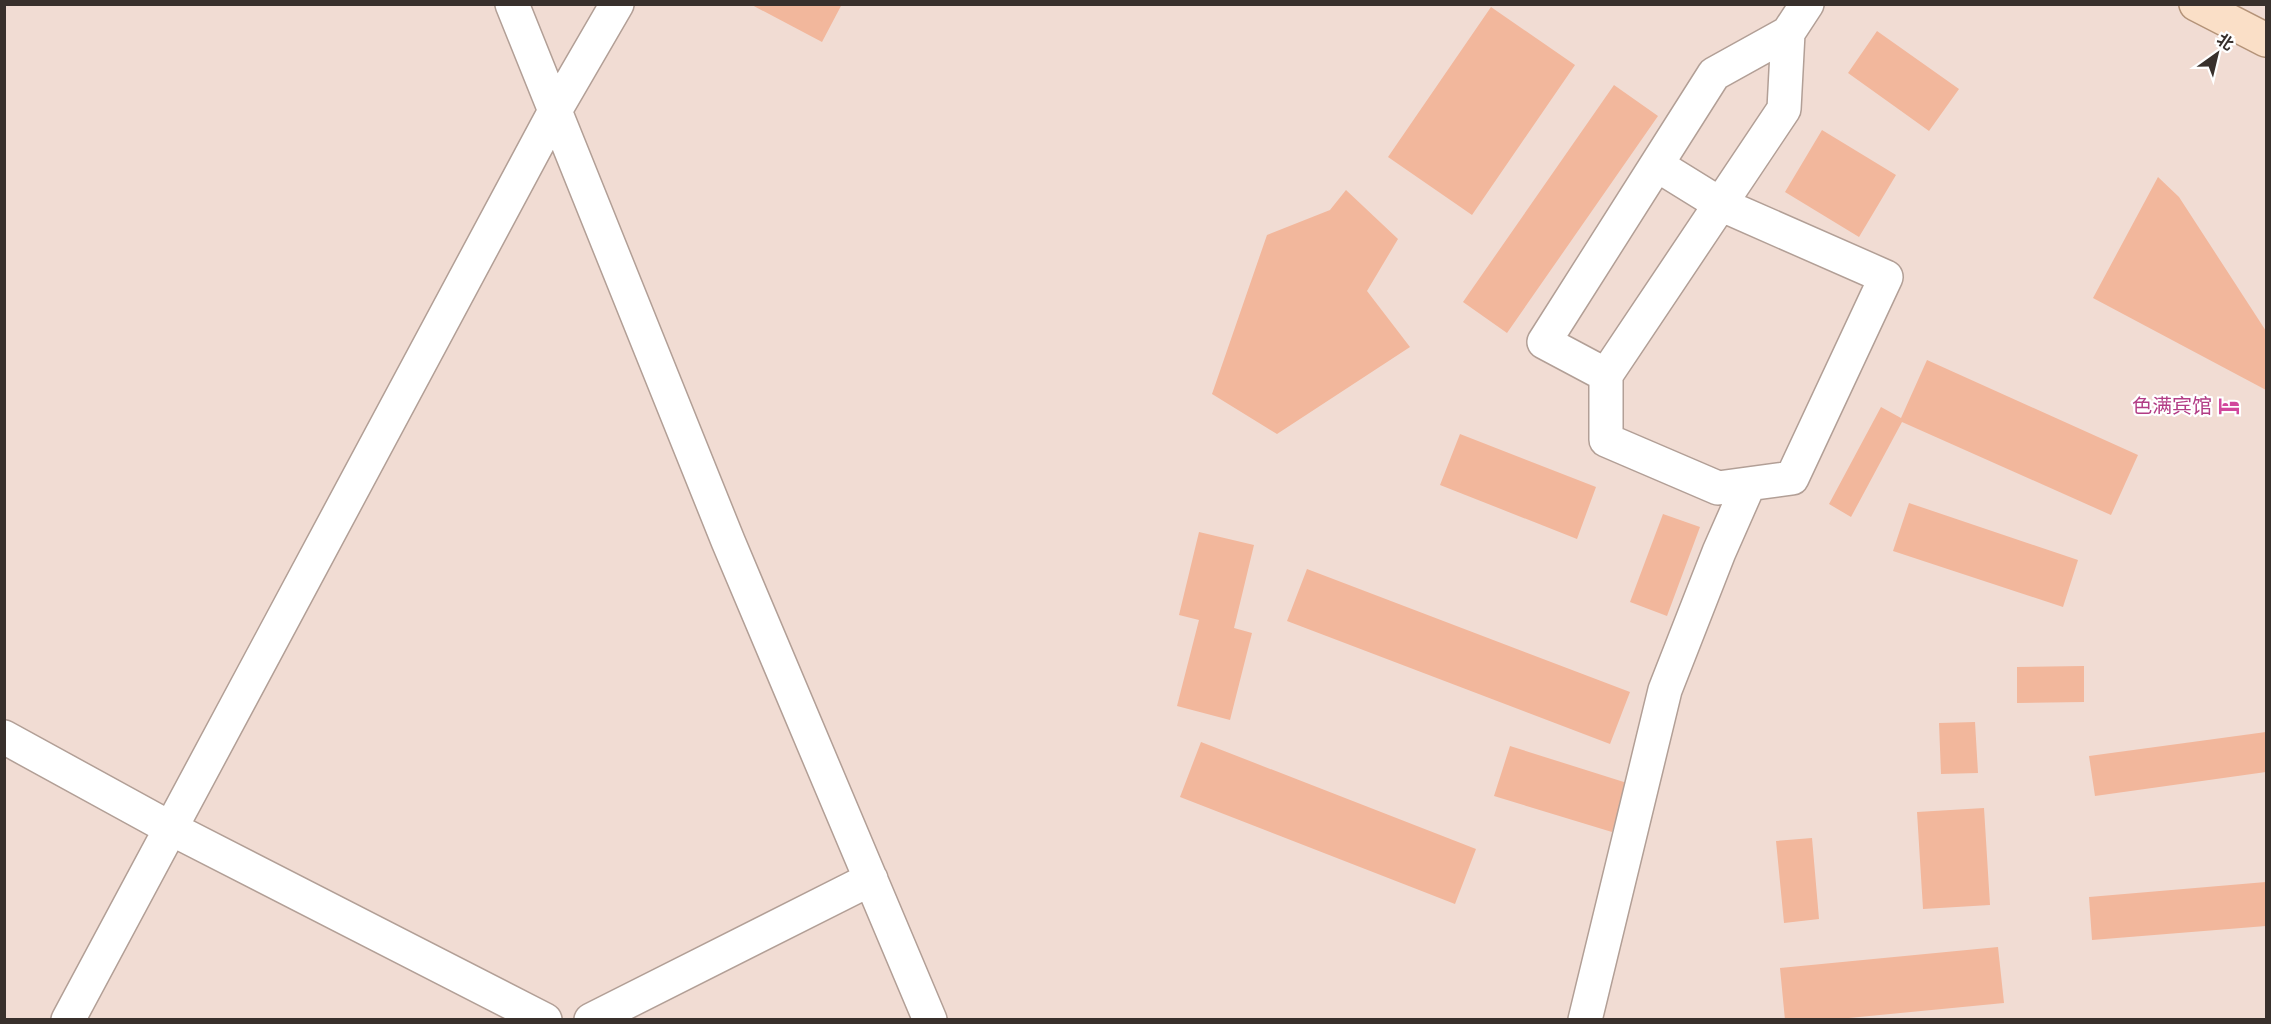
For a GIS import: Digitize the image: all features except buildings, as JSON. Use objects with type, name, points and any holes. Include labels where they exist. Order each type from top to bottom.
[{"type":"main road","points":[[2196,4],[2266,40]]},
{"type":"street","points":[[512,4],[728,542],[930,1020]]},
{"type":"street","points":[[68,1020],[556,109],[617,4]]},
{"type":"street","points":[[1606,375],[1544,342],[1714,74],[1788,33],[1807,4]]},
{"type":"street","points":[[1657,165],[1720,204],[1886,277],[1792,478],[1718,488],[1606,440],[1606,375],[1720,204],[1784,109],[1788,33]]},
{"type":"street","points":[[1585,1020],[1665,690],[1719,552],[1749,484]]},
{"type":"street","points":[[4,737],[170,828],[545,1020]]},
{"type":"street","points":[[591,1020],[871,879]]},
{"type":"place","name":"色满宾馆","points":[[2229,406]]}]
